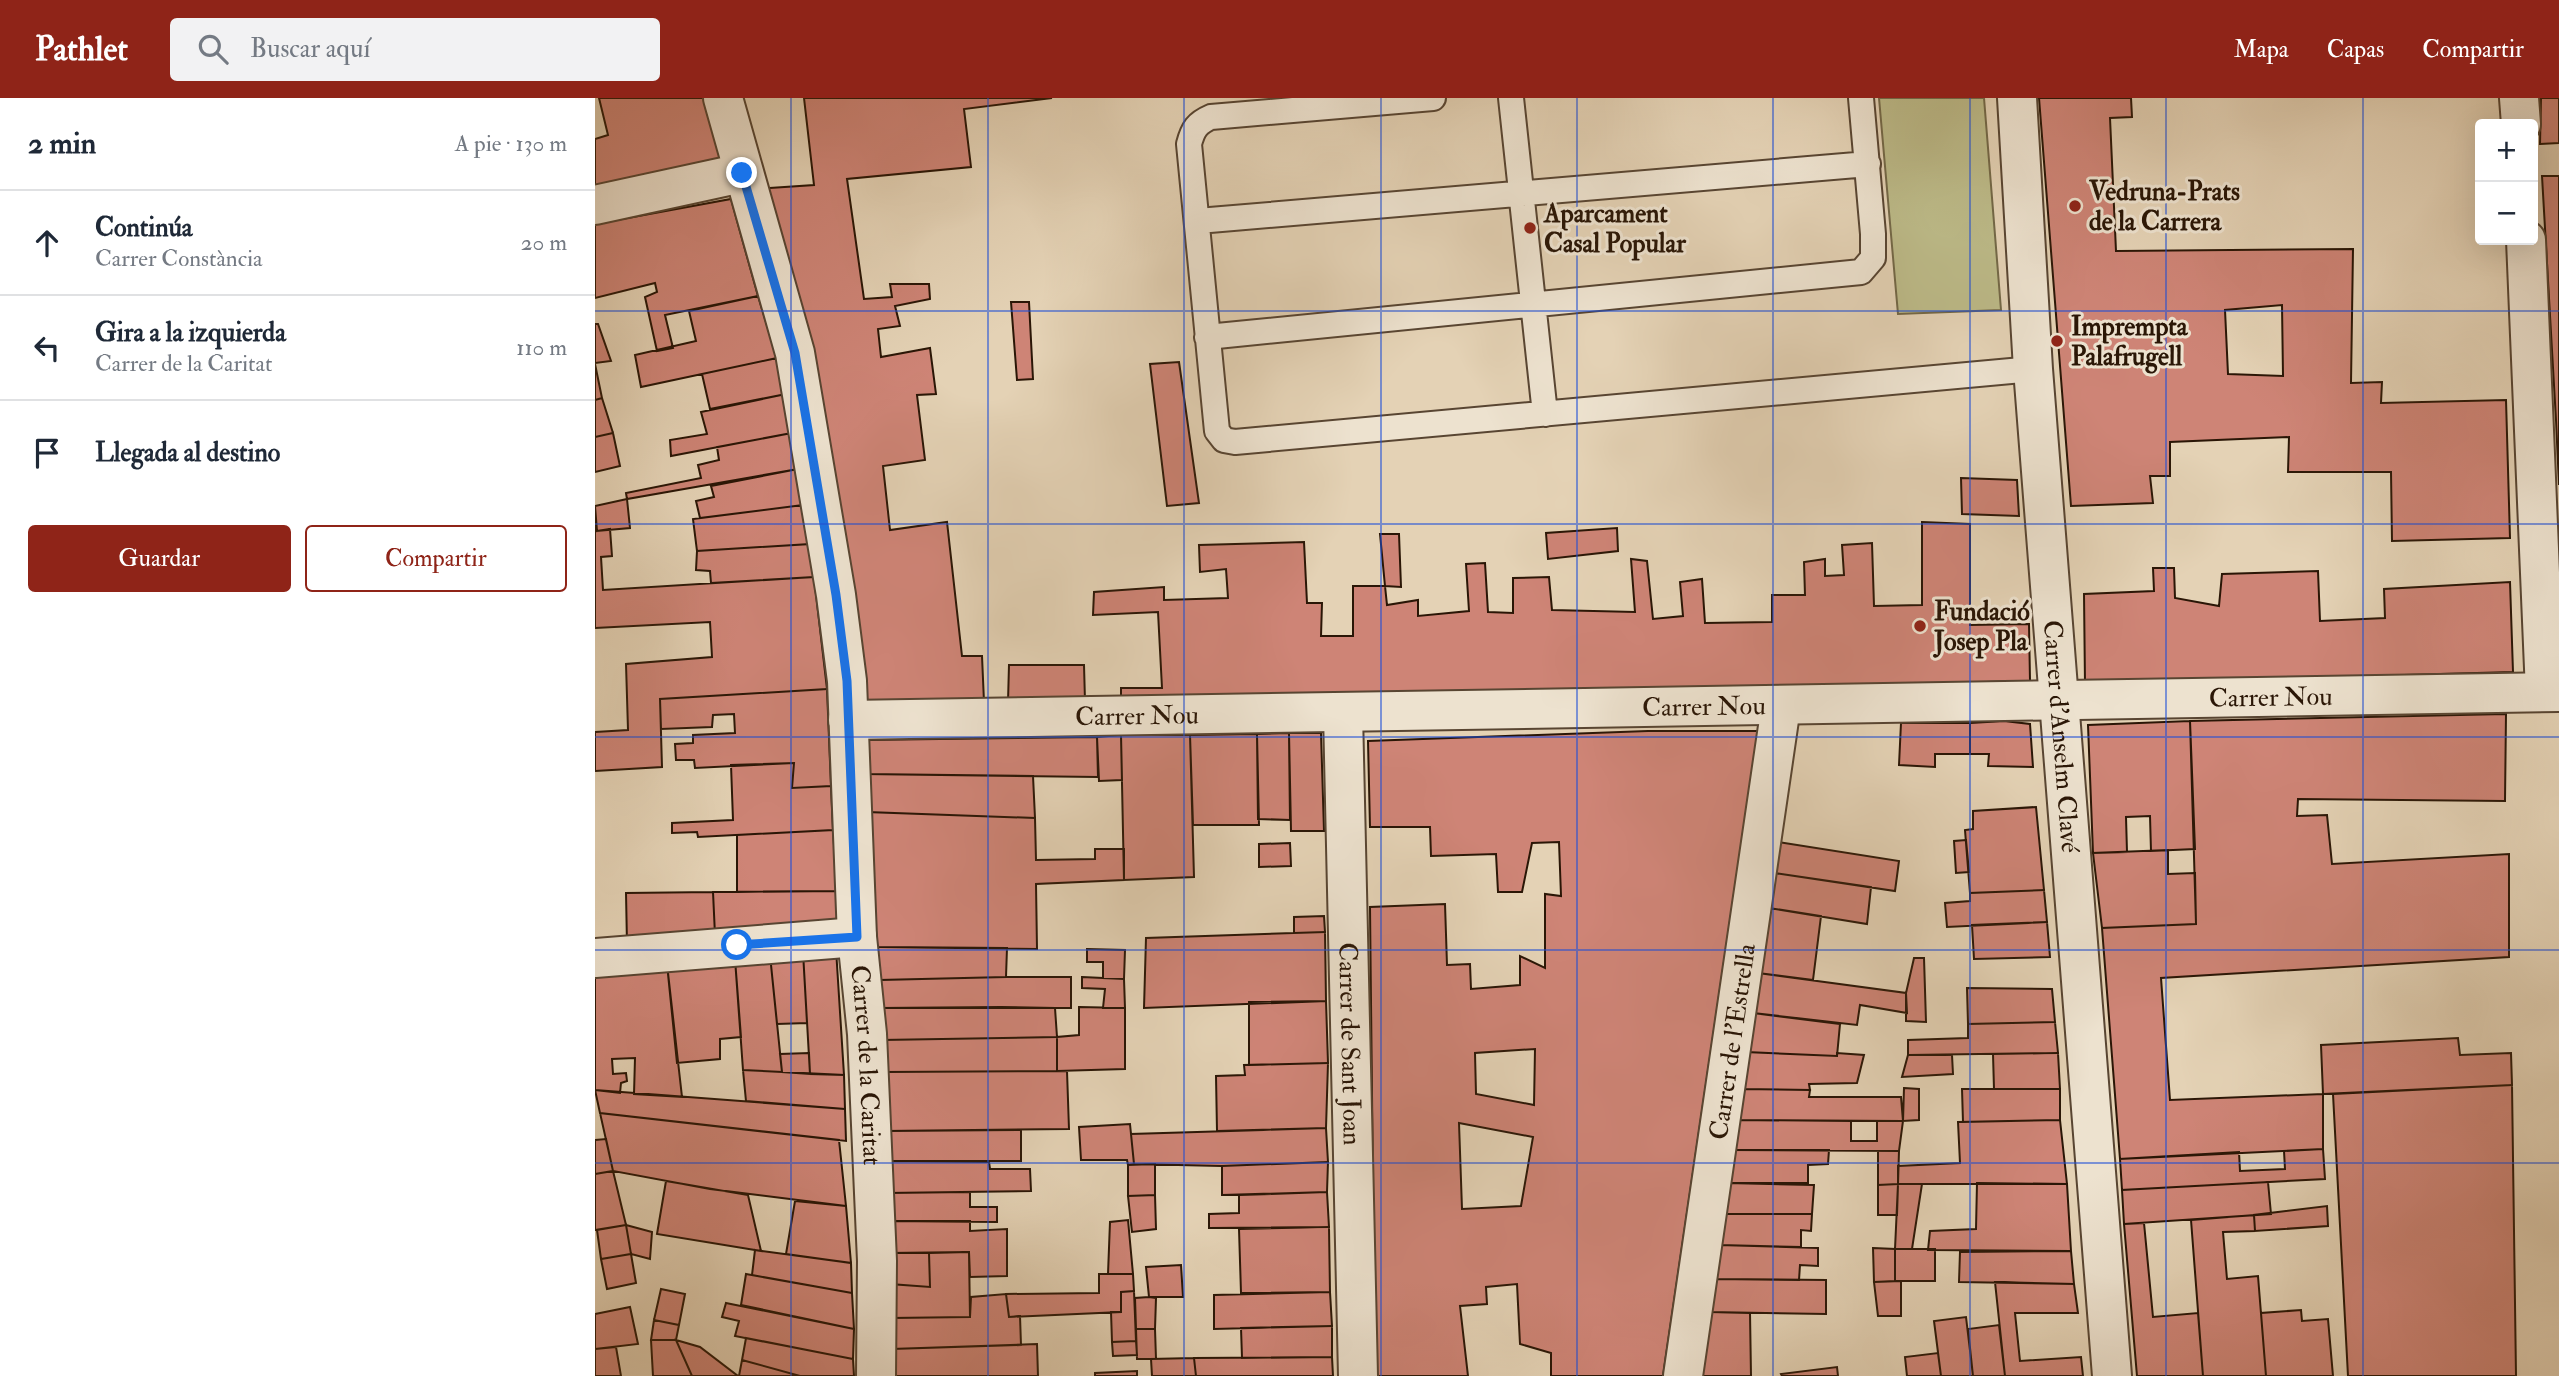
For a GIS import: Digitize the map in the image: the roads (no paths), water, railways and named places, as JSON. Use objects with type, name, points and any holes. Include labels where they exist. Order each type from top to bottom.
[{"type":"street","name":"Carrer de la Caritat","points":[[723,98],[795,353],[805,401],[847,681],[857,937],[867,1034],[877,1261],[876,1376]]},
{"type":"street","name":"Carrer d'Anselm Clavé","points":[[2017,98],[2033,369],[2112,1376]]},
{"type":"street","points":[[2519,98],[2521,119]]},
{"type":"street","points":[[595,205],[742,173]]},
{"type":"street","points":[[2526,245],[2552,692]]},
{"type":"street","name":"Carrer Nou","points":[[848,720],[2552,692]]},
{"type":"street","name":"Carrer de l'Estrella","points":[[1683,1376],[1781,706]]},
{"type":"street","name":"Carrer de Sant Joan","points":[[1343,713],[1358,1376]]},
{"type":"street","points":[[595,958],[857,937]]},
{"type":"lane","points":[[1433,98],[1248,114],[1200,122],[1192,130],[1189,144],[1207,337],[1217,431],[1224,440],[1235,442],[2033,369]]},
{"type":"lane","points":[[1511,98],[1545,414]]},
{"type":"lane","points":[[1207,337],[1861,272],[1873,258],[1861,98]]},
{"type":"lane","points":[[1198,221],[1867,164]]},
{"type":"place","name":"Vedruna-Prats de la Carrera","points":[[2075,206]]},
{"type":"place","name":"Aparcament Casal Popular","points":[[1530,228]]},
{"type":"place","name":"Imprempta Palafrugell","points":[[2057,341]]},
{"type":"place","name":"Fundació Josep Pla","points":[[1920,626]]}]
